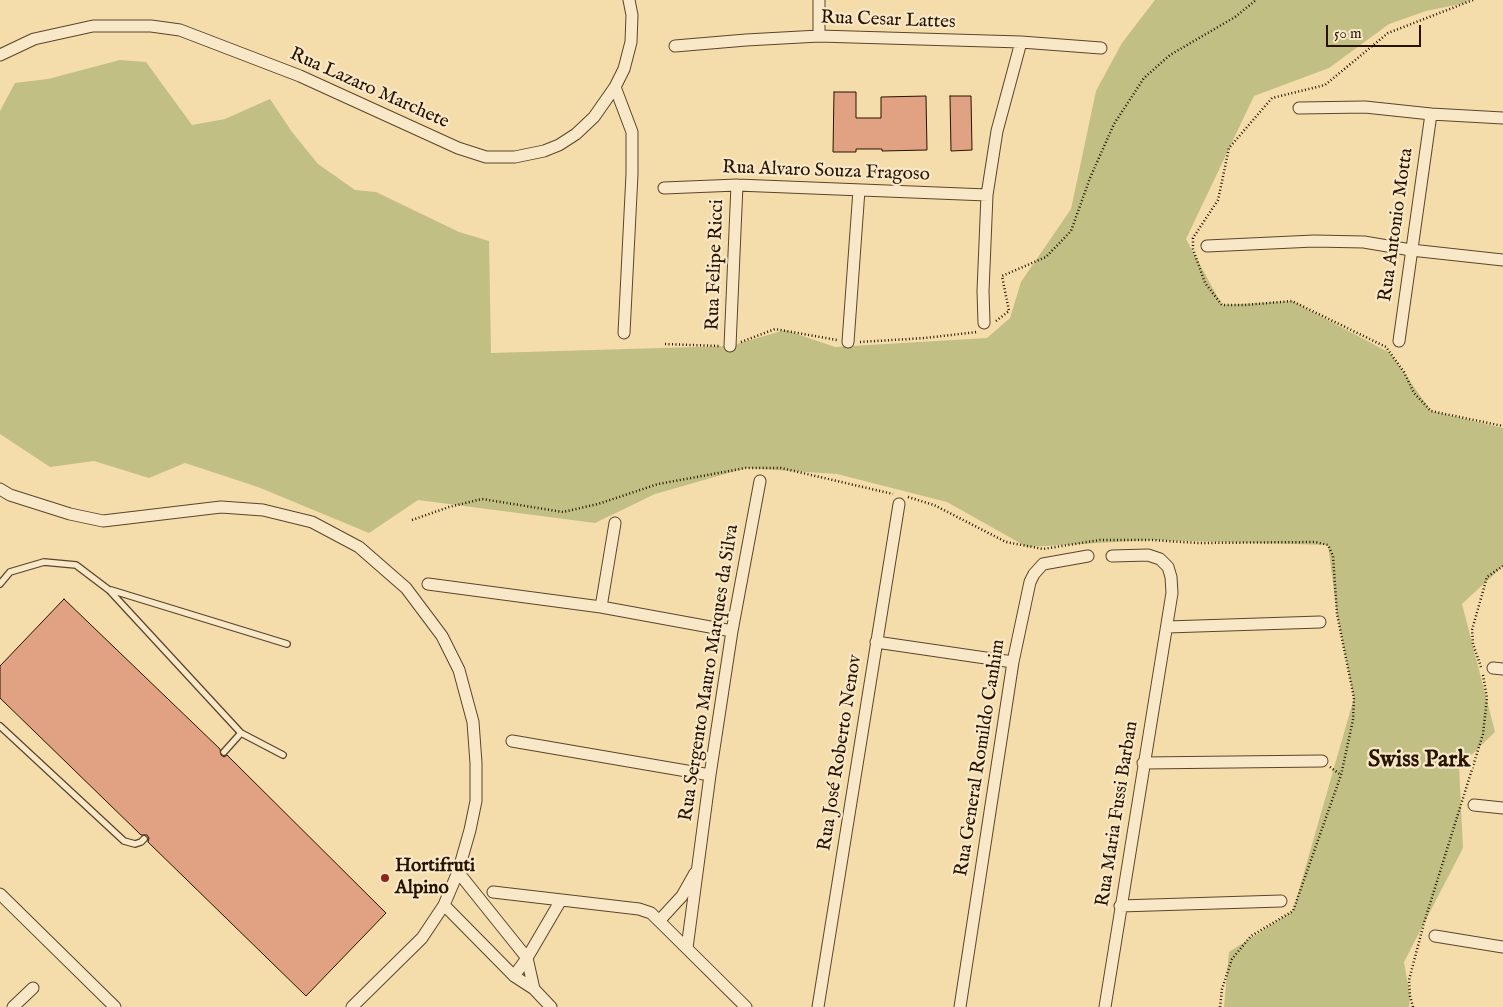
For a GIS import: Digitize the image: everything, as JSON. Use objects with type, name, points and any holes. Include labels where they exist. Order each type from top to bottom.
[{"type":"street","name":"Rua Lazaro Marchete","points":[[0,55],[34,38],[93,26],[151,26],[180,30],[300,76],[458,148],[486,156],[515,157],[544,151],[559,145],[576,134],[594,117],[615,87],[624,69],[631,42],[632,15],[629,0]]},
{"type":"street","points":[[819,0],[819,36]]},
{"type":"street","name":"Rua Cesar Lattes","points":[[675,46],[819,36],[1021,42],[1101,48]]},
{"type":"street","points":[[984,323],[987,195],[997,131],[1021,42]]},
{"type":"street","points":[[615,87],[632,132],[632,174],[624,333]]},
{"type":"street","points":[[1299,108],[1366,107],[1431,114],[1503,118]]},
{"type":"street","name":"Rua Antonio Motta","points":[[1399,341],[1431,114]]},
{"type":"street","name":"Rua Alvaro Souza Fragoso","points":[[664,188],[737,184],[987,195]]},
{"type":"street","name":"Rua Felipe Ricci","points":[[730,346],[737,184]]},
{"type":"street","points":[[848,342],[859,190]]},
{"type":"street","points":[[1207,246],[1314,241],[1364,242],[1411,250],[1503,260]]},
{"type":"street","name":"Rua Sergento Mauro Marques da Silva","points":[[687,948],[696,872],[732,631],[760,481]]},
{"type":"street","points":[[0,490],[70,514],[103,521],[221,508],[263,510],[312,522],[359,547],[406,588],[442,636],[459,670],[473,722],[476,801],[470,830],[458,872],[444,905],[422,938],[352,1007]]},
{"type":"street","name":"Rua José Roberto Nenov","points":[[818,1007],[899,504]]},
{"type":"street","points":[[601,607],[615,523]]},
{"type":"street","points":[[1112,556],[1148,555],[1160,560],[1168,567],[1172,593],[1167,627],[1320,622]]},
{"type":"street","name":"Rua General Romildo Canhim","points":[[960,1007],[1013,662],[1024,603],[1034,574],[1043,564],[1088,556]]},
{"type":"street","points":[[428,584],[601,607],[732,631]]},
{"type":"street","name":"Rua Maria Fussi Barban","points":[[1105,1007],[1143,763],[1167,627]]},
{"type":"street","points":[[876,642],[1013,662]]},
{"type":"street","points":[[512,741],[710,775]]},
{"type":"street","points":[[1143,763],[1322,761]]},
{"type":"street","points":[[1474,805],[1503,808]]},
{"type":"street","points":[[458,872],[527,958],[534,989]]},
{"type":"street","name":"Rua Sergento Mauro Marques da Silva","points":[[659,921],[682,896],[696,872]]},
{"type":"street","points":[[493,892],[639,909],[650,914],[746,1007]]},
{"type":"street","points":[[0,894],[115,1007]]},
{"type":"street","points":[[514,976],[562,900]]},
{"type":"street","points":[[1120,906],[1281,901]]},
{"type":"street","points":[[444,905],[514,976],[534,989],[551,1007]]},
{"type":"street","points":[[1435,936],[1503,947]]},
{"type":"street","points":[[13,1007],[33,988]]},
{"type":"lane","points":[[0,584],[10,572],[44,562],[76,565],[109,590],[242,733],[283,755]]},
{"type":"lane","points":[[109,590],[287,644]]},
{"type":"lane","points":[[0,726],[124,841],[135,844],[144,839]]},
{"type":"lane","points":[[224,752],[242,733]]},
{"type":"path","points":[[1473,0],[1388,33],[1325,85],[1272,98],[1229,148],[1218,200],[1192,238],[1193,250],[1205,283],[1222,305],[1292,301],[1386,347],[1404,372],[1414,393],[1431,411],[1503,426]]},
{"type":"path","points":[[1413,1007],[1409,980],[1424,923],[1483,734],[1486,690],[1473,644],[1472,630],[1487,577],[1503,566]]},
{"type":"shaded area","points":[[1155,0],[1468,0],[1465,3],[1426,11],[1389,24],[1329,68],[1254,96],[1186,239],[1222,305],[1292,301],[1390,353],[1431,411],[1503,428],[1503,566],[1462,604],[1495,732],[1459,767],[1463,848],[1404,962],[1410,996],[1409,1007],[1224,1007],[1229,952],[1293,911],[1354,698],[1337,614],[1328,545],[1151,540],[1027,547],[947,502],[837,474],[746,468],[655,494],[595,523],[418,500],[369,533],[258,487],[185,463],[149,478],[94,461],[50,467],[0,434],[0,111],[15,83],[48,79],[120,60],[146,62],[192,125],[225,119],[270,99],[292,132],[318,164],[355,190],[376,192],[459,232],[489,241],[491,353],[730,346],[785,330],[835,347],[987,338],[1010,318],[1021,282],[1071,209],[1096,91],[1122,43]]},
{"type":"building","points":[[834,92],[856,92],[856,118],[881,118],[881,97],[926,96],[927,150],[882,151],[882,149],[856,149],[856,152],[833,152]]},
{"type":"building","points":[[950,96],[971,96],[972,150],[951,151]]},
{"type":"building","points":[[64,599],[220,749],[221,755],[224,757],[227,755],[386,913],[306,996],[148,842],[149,838],[147,835],[141,835],[0,698],[0,666]]},
{"type":"place","name":"Hortifruti Alpino","points":[[385,878]]},
{"type":"district","name":"Swiss Park","points":[[1419,761]]}]
